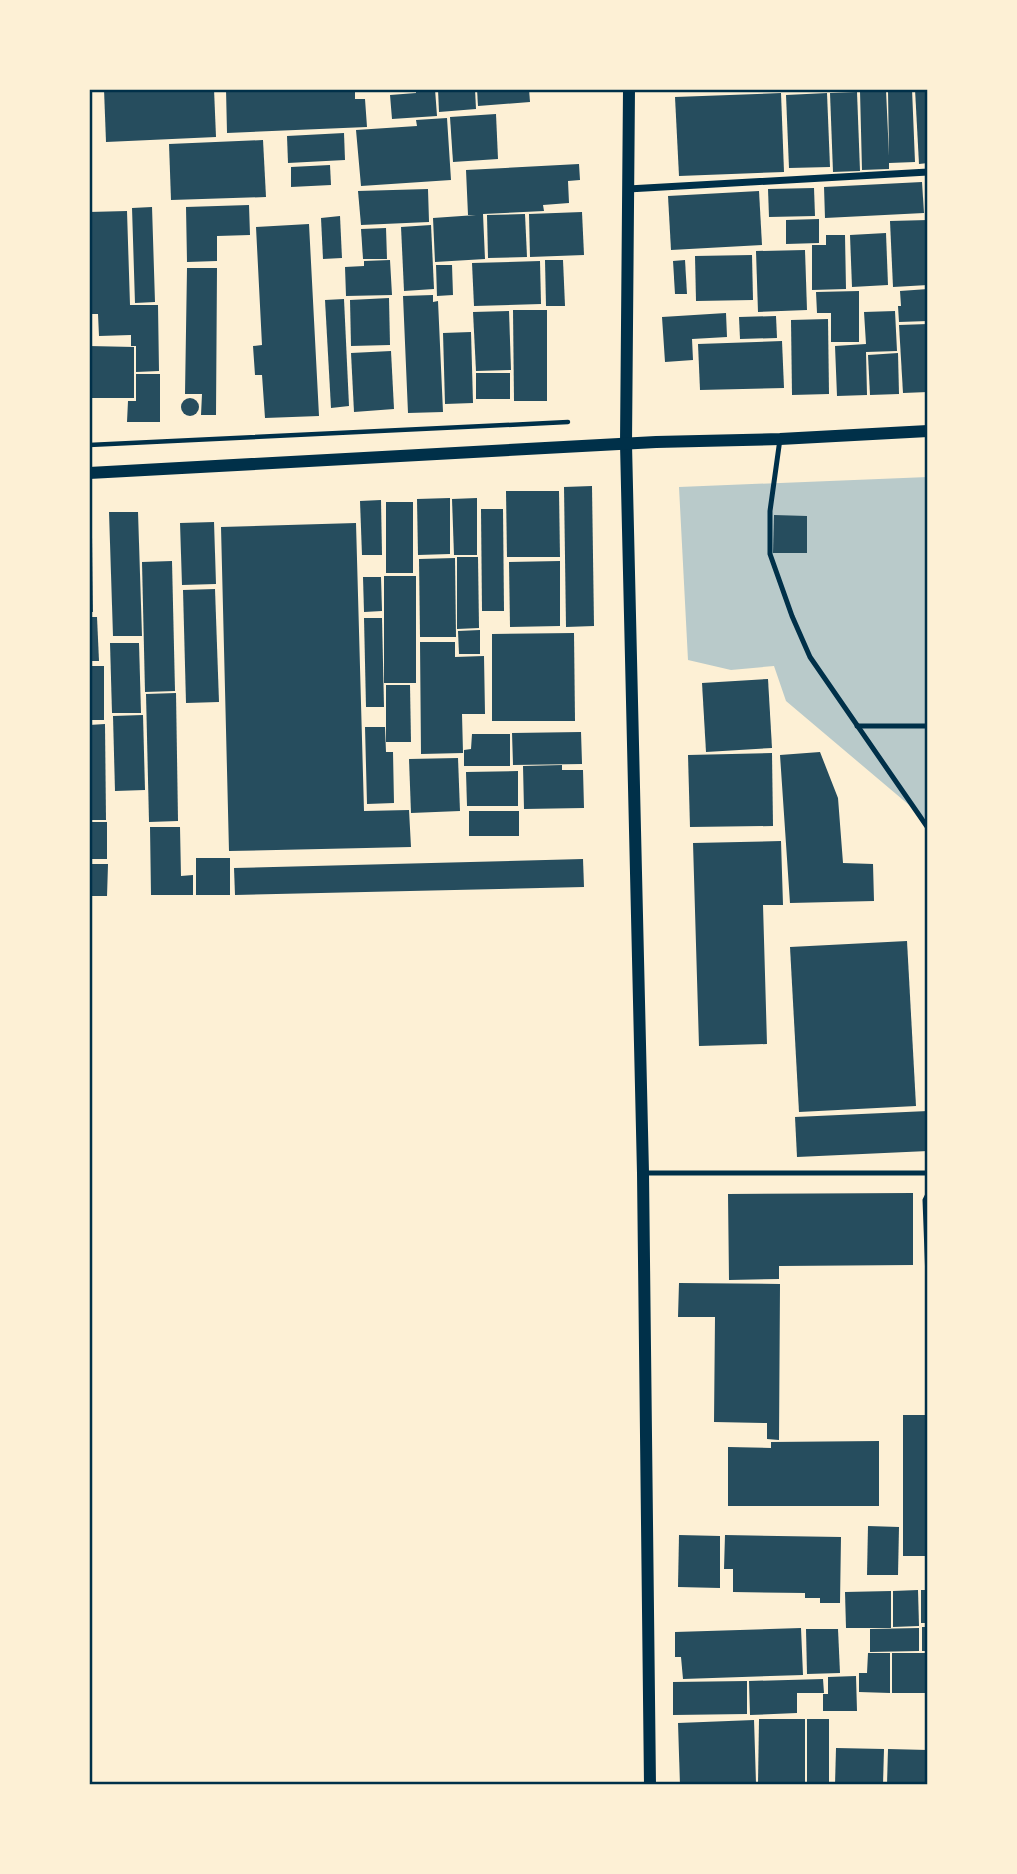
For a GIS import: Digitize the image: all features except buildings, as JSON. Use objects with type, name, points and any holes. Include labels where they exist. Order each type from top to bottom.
[{"type":"street","points":[[629,89],[626,444],[643,1173],[650,1785]]},
{"type":"street","points":[[628,189],[928,172]]},
{"type":"street","points":[[89,473],[626,444],[928,431]]},
{"type":"lane","points":[[780,439],[770,511],[770,554],[792,616],[810,657],[928,828]]},
{"type":"lane","points":[[857,726],[928,726]]},
{"type":"lane","points":[[643,1173],[928,1173]]},
{"type":"lane","points":[[928,1194],[925,1200],[928,1279]]},
{"type":"path","points":[[89,445],[568,422]]},
{"type":"shaded area","points":[[928,477],[928,821],[786,701],[774,666],[731,670],[688,660],[679,487]]}]
